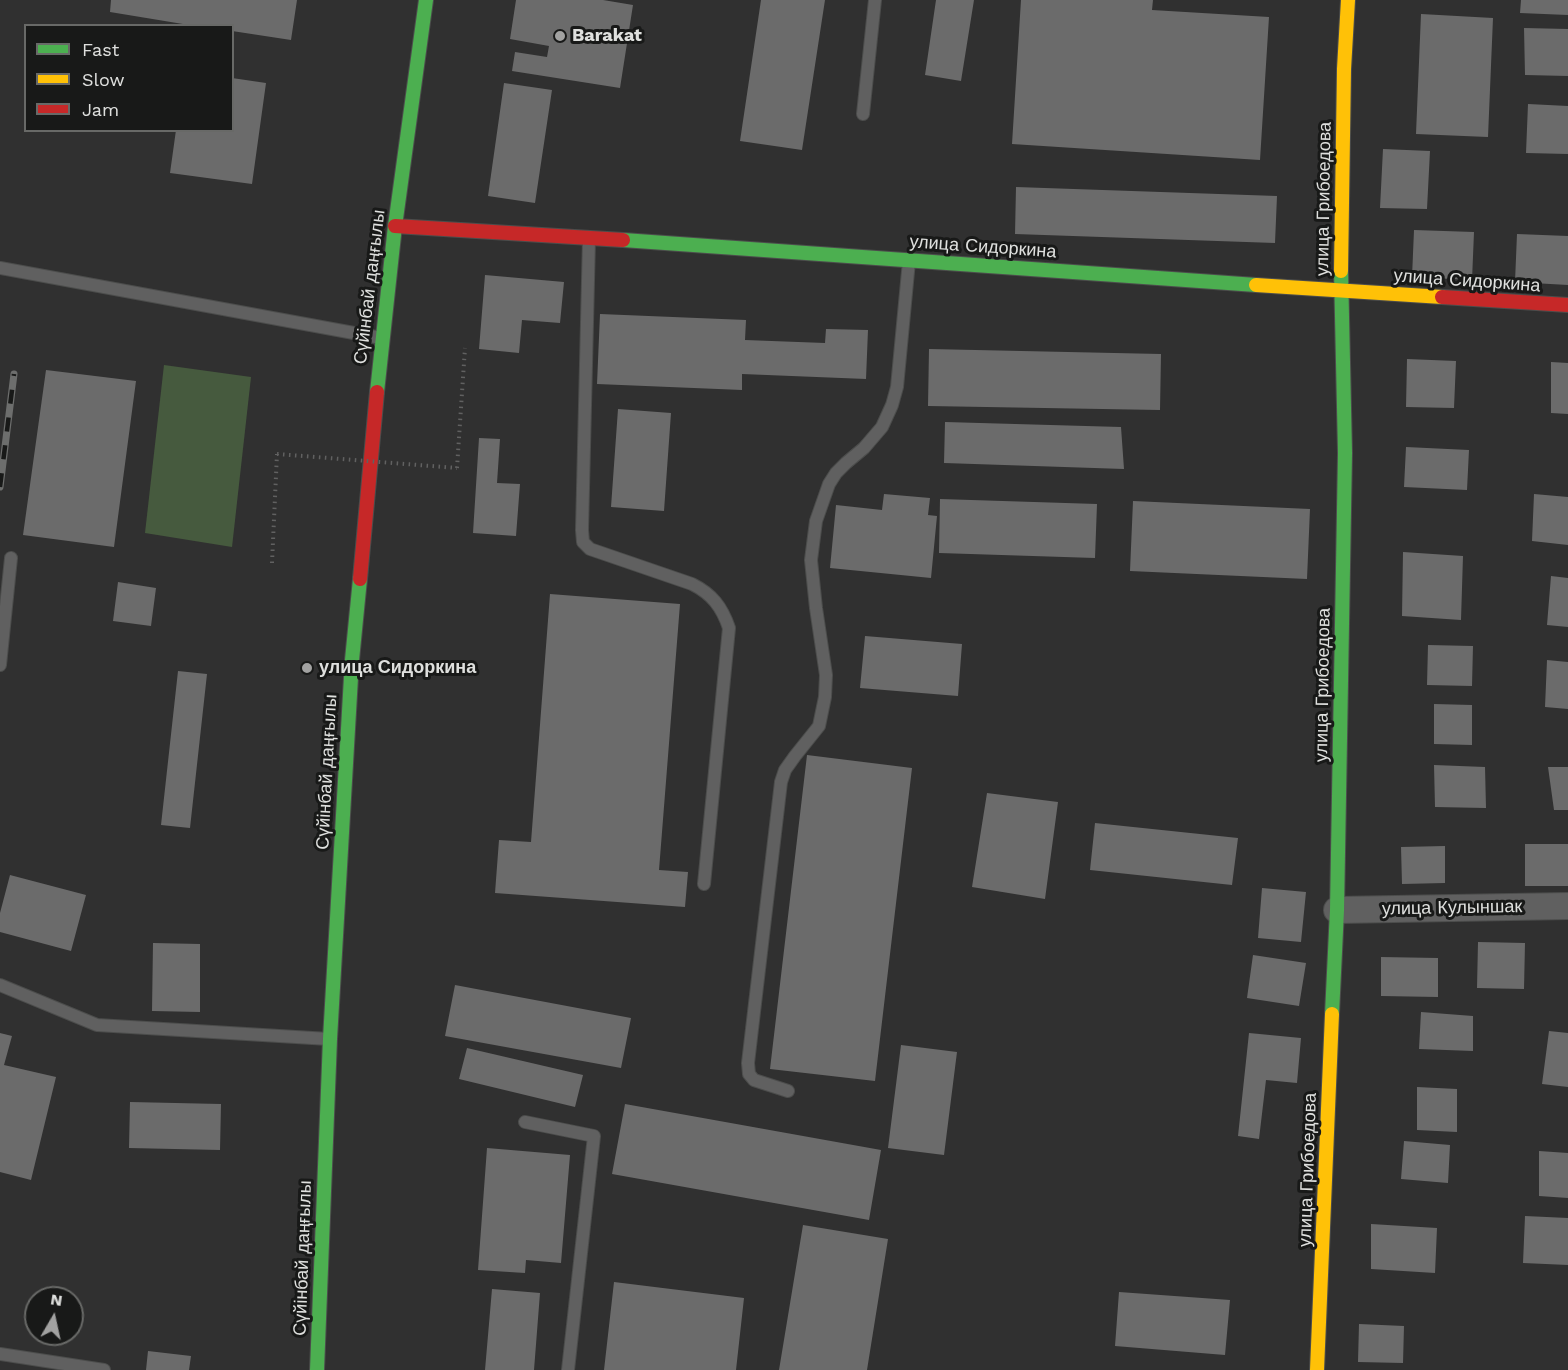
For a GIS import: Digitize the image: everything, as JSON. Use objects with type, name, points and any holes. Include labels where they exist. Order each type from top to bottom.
[{"type":"street","name":"Сүйінбай даңғылы","points":[[316,1370],[330,1040],[352,660],[382,338],[426,0]]},
{"type":"street","name":"улица Грибоедова","points":[[1317,1370],[1337,910],[1345,453],[1341,291],[1344,69],[1348,0]]},
{"type":"street","name":"улица Сидоркина","points":[[395,226],[589,237],[1568,305]]},
{"type":"street","name":"улица Кулыншак","points":[[1337,910],[1568,906]]},
{"type":"lane","points":[[863,114],[875,0]]},
{"type":"lane","points":[[589,237],[583,542],[590,549],[701,588],[724,612],[729,628],[704,884]]},
{"type":"lane","points":[[788,1091],[754,1080],[749,1074],[748,1063],[781,782],[785,770],[819,726],[825,697],[826,675],[811,560],[816,521],[836,473],[864,448],[882,427],[892,405],[897,387],[909,260]]},
{"type":"lane","points":[[0,268],[382,338]]},
{"type":"lane","points":[[0,665],[11,558]]},
{"type":"lane","points":[[0,985],[97,1025],[330,1040]]},
{"type":"lane","points":[[525,1122],[594,1136],[568,1370]]},
{"type":"lane","points":[[0,1354],[104,1370]]},
{"type":"path","points":[[272,563],[277,454],[457,468],[465,348]]},
{"type":"green space","points":[[164,365],[251,377],[232,547],[145,533]]},
{"type":"building","points":[[111,0],[297,0],[291,40],[234,31],[234,24],[183,24],[110,12]]},
{"type":"building","points":[[516,0],[603,0],[633,5],[620,88],[512,71],[515,52],[547,57],[549,46],[510,39]]},
{"type":"building","points":[[761,0],[825,0],[802,150],[740,141]]},
{"type":"building","points":[[936,0],[974,0],[961,81],[925,75]]},
{"type":"building","points":[[1021,0],[1153,0],[1152,10],[1269,17],[1260,160],[1012,144]]},
{"type":"building","points":[[1521,0],[1568,0],[1568,15],[1520,13]]},
{"type":"building","points":[[1421,14],[1493,18],[1488,137],[1416,134]]},
{"type":"building","points":[[1524,28],[1568,29],[1568,76],[1525,75]]},
{"type":"building","points":[[234,78],[266,83],[252,184],[170,173],[176,132],[234,132]]},
{"type":"building","points":[[504,83],[552,90],[535,203],[488,196]]},
{"type":"building","points":[[1528,104],[1568,106],[1568,154],[1526,153]]},
{"type":"building","points":[[1383,149],[1430,151],[1427,209],[1380,208]]},
{"type":"building","points":[[1016,187],[1277,196],[1275,243],[1015,234]]},
{"type":"building","points":[[1414,230],[1474,232],[1472,280],[1412,277]]},
{"type":"building","points":[[1517,234],[1568,236],[1568,285],[1515,282]]},
{"type":"building","points":[[485,275],[564,282],[560,323],[522,320],[519,353],[479,349]]},
{"type":"building","points":[[600,314],[746,320],[745,340],[825,343],[826,329],[868,330],[866,379],[742,374],[742,390],[597,384]]},
{"type":"building","points":[[929,349],[1161,354],[1160,410],[928,406]]},
{"type":"building","points":[[1407,359],[1456,361],[1454,408],[1406,407]]},
{"type":"building","points":[[1551,362],[1568,363],[1568,414],[1551,413]]},
{"type":"building","points":[[46,370],[136,381],[114,547],[23,535]]},
{"type":"building","points":[[618,409],[671,413],[664,511],[611,507]]},
{"type":"building","points":[[945,422],[1121,427],[1124,469],[944,463]]},
{"type":"building","points":[[479,438],[500,439],[497,483],[520,484],[516,536],[473,533]]},
{"type":"building","points":[[1406,447],[1469,450],[1467,490],[1404,487]]},
{"type":"building","points":[[884,494],[930,498],[928,515],[937,516],[931,578],[830,568],[836,505],[882,510]]},
{"type":"building","points":[[1534,494],[1568,497],[1568,545],[1532,541]]},
{"type":"building","points":[[940,499],[1097,504],[1095,558],[939,553]]},
{"type":"building","points":[[1133,501],[1310,509],[1307,579],[1130,571]]},
{"type":"building","points":[[1403,552],[1463,556],[1461,620],[1402,616]]},
{"type":"building","points":[[1551,576],[1568,578],[1568,627],[1547,625]]},
{"type":"building","points":[[118,582],[156,588],[151,626],[113,621]]},
{"type":"building","points":[[550,594],[680,604],[659,870],[688,872],[685,907],[495,893],[499,840],[531,842]]},
{"type":"building","points":[[865,636],[962,644],[958,696],[860,688]]},
{"type":"building","points":[[1428,645],[1473,646],[1472,686],[1427,685]]},
{"type":"building","points":[[1547,660],[1568,662],[1568,709],[1545,707]]},
{"type":"building","points":[[178,671],[207,674],[190,828],[161,825]]},
{"type":"building","points":[[1434,704],[1472,705],[1472,745],[1434,744]]},
{"type":"building","points":[[807,755],[912,768],[875,1081],[770,1069]]},
{"type":"building","points":[[1434,765],[1485,767],[1486,808],[1435,807]]},
{"type":"building","points":[[1548,767],[1568,767],[1568,810],[1554,810]]},
{"type":"building","points":[[987,793],[1058,802],[1045,899],[972,887]]},
{"type":"building","points":[[1095,823],[1238,838],[1232,885],[1090,870]]},
{"type":"building","points":[[1525,844],[1568,844],[1568,886],[1525,886]]},
{"type":"building","points":[[1445,846],[1445,883],[1402,884],[1401,847]]},
{"type":"building","points":[[10,875],[86,895],[71,951],[0,932],[0,913]]},
{"type":"building","points":[[1262,888],[1306,892],[1301,942],[1258,938]]},
{"type":"building","points":[[1478,942],[1525,943],[1524,989],[1477,988]]},
{"type":"building","points":[[153,943],[200,944],[200,1012],[152,1011]]},
{"type":"building","points":[[1253,955],[1306,963],[1299,1006],[1247,998]]},
{"type":"building","points":[[1381,957],[1438,958],[1438,997],[1381,996]]},
{"type":"building","points":[[455,985],[631,1018],[621,1068],[445,1036]]},
{"type":"building","points":[[1421,1012],[1473,1016],[1473,1051],[1419,1049]]},
{"type":"building","points":[[1549,1031],[1568,1033],[1568,1087],[1542,1084]]},
{"type":"building","points":[[0,1033],[12,1036],[4,1065],[56,1077],[31,1180],[0,1172]]},
{"type":"building","points":[[1249,1033],[1301,1038],[1297,1083],[1266,1080],[1259,1139],[1238,1136]]},
{"type":"building","points":[[901,1045],[957,1052],[944,1155],[888,1148]]},
{"type":"building","points":[[467,1048],[583,1075],[575,1107],[459,1079]]},
{"type":"building","points":[[1417,1087],[1457,1089],[1457,1132],[1417,1130]]},
{"type":"building","points":[[130,1102],[221,1104],[220,1150],[129,1148]]},
{"type":"building","points":[[625,1104],[881,1150],[869,1220],[612,1174]]},
{"type":"building","points":[[1404,1141],[1450,1145],[1448,1183],[1401,1179]]},
{"type":"building","points":[[487,1148],[570,1155],[561,1263],[526,1260],[525,1273],[478,1270]]},
{"type":"building","points":[[1539,1151],[1568,1153],[1568,1198],[1539,1196]]},
{"type":"building","points":[[1525,1216],[1568,1218],[1568,1265],[1523,1263]]},
{"type":"building","points":[[1371,1224],[1437,1228],[1435,1273],[1371,1269]]},
{"type":"building","points":[[803,1225],[888,1239],[867,1370],[779,1370]]},
{"type":"building","points":[[614,1282],[744,1298],[736,1370],[604,1370]]},
{"type":"building","points":[[492,1289],[540,1293],[534,1370],[485,1370]]},
{"type":"building","points":[[1119,1292],[1230,1300],[1225,1355],[1115,1346]]},
{"type":"building","points":[[1359,1324],[1404,1326],[1403,1363],[1358,1362]]},
{"type":"building","points":[[148,1351],[191,1356],[189,1370],[146,1370]]},
{"type":"railway","points":[[0,487],[14,374]]},
{"type":"traffic: fast","points":[[377,392],[395,226],[426,0]]},
{"type":"traffic: fast","points":[[623,240],[1256,285]]},
{"type":"traffic: fast","points":[[1332,1014],[1337,910],[1345,453],[1341,271]]},
{"type":"traffic: fast","points":[[317,1370],[330,1039],[352,660],[360,579]]},
{"type":"traffic: slow","points":[[1341,271],[1344,69],[1348,0]]},
{"type":"traffic: slow","points":[[1256,285],[1442,297]]},
{"type":"traffic: slow","points":[[1317,1370],[1332,1014]]},
{"type":"traffic: jam","points":[[395,226],[623,240]]},
{"type":"traffic: jam","points":[[1442,297],[1568,305]]},
{"type":"traffic: jam","points":[[360,579],[377,392]]},
{"type":"place","name":"Barakat","points":[[560,36]]},
{"type":"place","name":"улица Сидоркина","points":[[307,668]]}]
